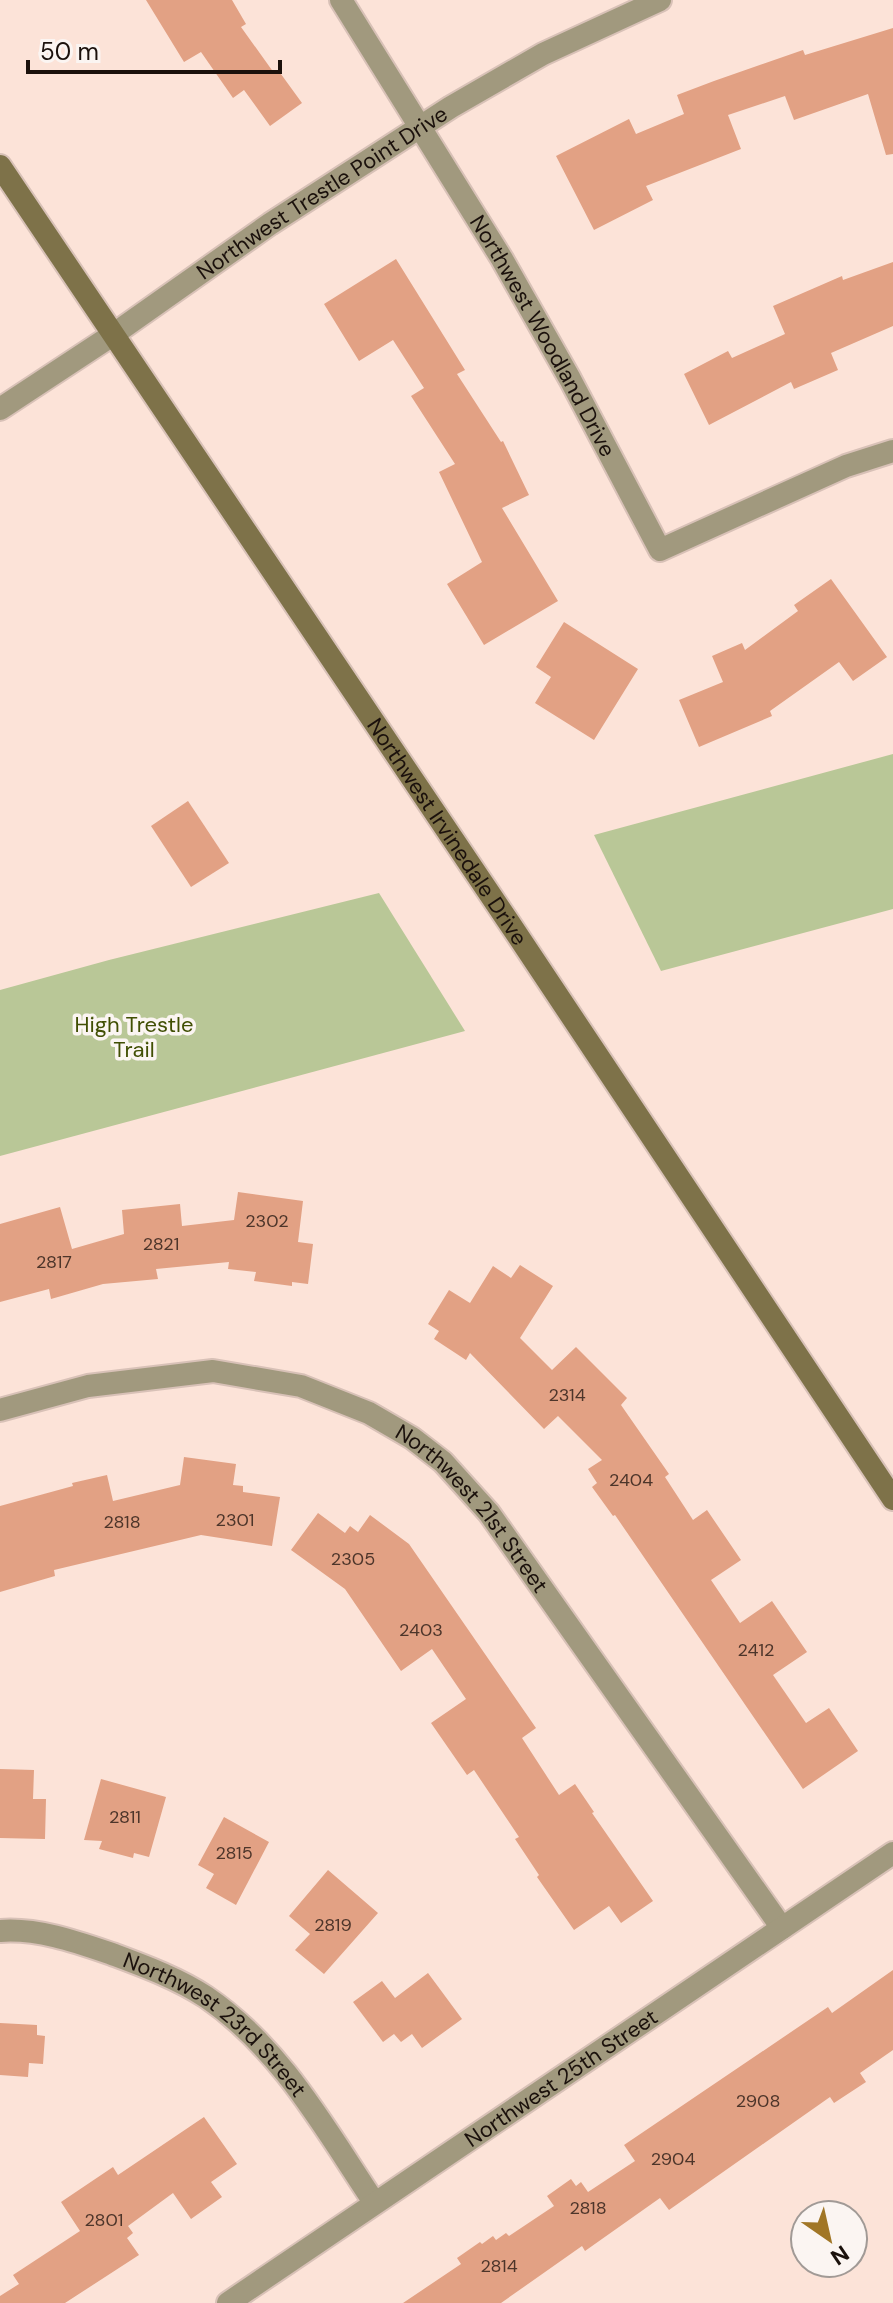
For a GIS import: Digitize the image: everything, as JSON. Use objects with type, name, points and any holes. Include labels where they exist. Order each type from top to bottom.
[{"type":"main road","name":"Northwest Irvinedale Drive","points":[[0,166],[893,1499]]},
{"type":"street","name":"Northwest Woodland Drive","points":[[341,0],[510,272],[660,550],[846,466],[893,451]]},
{"type":"street","name":"Northwest Trestle Point Drive","points":[[0,409],[114,334],[258,232],[420,126],[543,54],[660,0]]},
{"type":"street","name":"Northwest 21st Street","points":[[0,1410],[88,1386],[213,1371],[301,1386],[369,1413],[412,1438],[443,1462],[489,1513],[782,1928]]},
{"type":"street","name":"Northwest 25th Street","points":[[228,2303],[893,1853]]},
{"type":"street","name":"Northwest 23rd Street","points":[[0,1931],[13,1930],[73,1940],[159,1972],[206,1997],[275,2058],[374,2202]]},
{"type":"green space","points":[[893,754],[893,909],[661,971],[594,835]]},
{"type":"green space","name":"High Trestle Trail","points":[[379,893],[465,1031],[0,1156],[0,990]]},
{"type":"building","points":[[146,0],[232,0],[246,24],[241,27],[274,73],[278,70],[302,103],[270,126],[244,90],[233,98],[201,52],[184,62]]},
{"type":"building","points":[[893,28],[893,154],[886,155],[868,94],[794,120],[785,96],[728,115],[741,149],[646,186],[653,200],[594,230],[556,156],[629,119],[636,134],[684,114],[677,95],[803,50],[805,55]]},
{"type":"building","points":[[396,259],[465,370],[457,374],[503,441],[529,495],[502,508],[558,601],[484,645],[447,584],[482,562],[439,472],[455,464],[411,396],[424,388],[393,340],[359,361],[324,304]]},
{"type":"building","points":[[893,262],[893,326],[831,353],[838,370],[794,389],[791,382],[709,425],[684,374],[728,351],[732,358],[785,334],[773,306],[842,276],[843,280]]},
{"type":"building","points":[[831,579],[887,657],[853,681],[839,662],[770,711],[772,716],[699,747],[679,700],[723,682],[712,656],[742,643],[745,650],[798,611],[794,605]]},
{"type":"building","points":[[564,622],[638,669],[594,740],[535,703],[551,677],[536,667]]},
{"type":"building","points":[[188,801],[229,863],[191,887],[151,826]]},
{"type":"building","points":[[238,1192],[303,1201],[298,1242],[313,1244],[308,1284],[292,1282],[292,1286],[254,1281],[256,1272],[228,1269],[229,1262],[156,1269],[158,1279],[103,1284],[51,1299],[49,1289],[0,1302],[0,1224],[60,1207],[72,1249],[124,1234],[122,1210],[180,1204],[182,1226],[234,1220]]},
{"type":"building","points":[[520,1265],[553,1286],[520,1338],[552,1370],[576,1347],[627,1398],[621,1405],[669,1474],[665,1477],[693,1520],[707,1510],[741,1560],[711,1580],[740,1623],[772,1601],[807,1652],[773,1675],[806,1723],[829,1708],[858,1751],[803,1789],[615,1515],[592,1487],[597,1483],[588,1469],[602,1460],[558,1416],[544,1429],[470,1353],[466,1360],[434,1339],[439,1331],[428,1324],[449,1290],[470,1303],[493,1266],[511,1278]]},
{"type":"building","points":[[184,1457],[236,1464],[233,1485],[243,1486],[243,1492],[280,1497],[272,1546],[201,1535],[54,1570],[55,1576],[0,1592],[0,1506],[107,1475],[113,1501],[180,1485]]},
{"type":"building","points":[[318,1513],[345,1533],[350,1526],[358,1532],[370,1515],[409,1544],[536,1728],[522,1738],[559,1795],[575,1784],[653,1901],[621,1923],[609,1906],[574,1930],[537,1877],[539,1875],[515,1839],[519,1837],[474,1770],[467,1775],[431,1723],[466,1699],[432,1649],[401,1671],[345,1589],[291,1550]]},
{"type":"building","points":[[0,1769],[34,1770],[33,1799],[46,1799],[45,1839],[0,1838]]},
{"type":"building","points":[[101,1779],[166,1797],[149,1857],[134,1853],[133,1858],[99,1849],[102,1841],[84,1840]]},
{"type":"building","points":[[224,1817],[269,1842],[236,1905],[206,1888],[214,1874],[198,1865]]},
{"type":"building","points":[[328,1870],[378,1913],[324,1974],[295,1950],[310,1934],[289,1916]]},
{"type":"building","points":[[893,1970],[893,2050],[860,2073],[866,2082],[834,2103],[830,2097],[669,2210],[660,2198],[585,2251],[582,2246],[501,2303],[403,2303],[461,2264],[457,2258],[480,2242],[482,2244],[493,2236],[496,2240],[506,2233],[509,2236],[554,2206],[547,2196],[571,2179],[576,2186],[581,2182],[588,2192],[635,2161],[624,2145],[828,2007],[832,2013]]},
{"type":"building","points":[[428,1973],[462,2019],[422,2048],[412,2034],[401,2042],[394,2034],[383,2042],[353,2002],[382,1981],[395,1998]]},
{"type":"building","points":[[0,2023],[37,2025],[37,2035],[45,2036],[43,2064],[29,2063],[28,2077],[0,2075]]},
{"type":"building","points":[[204,2117],[237,2164],[211,2182],[222,2197],[191,2219],[173,2193],[128,2226],[133,2233],[127,2238],[139,2255],[65,2303],[0,2303],[0,2296],[19,2284],[13,2275],[80,2231],[61,2202],[113,2167],[118,2175]]}]
